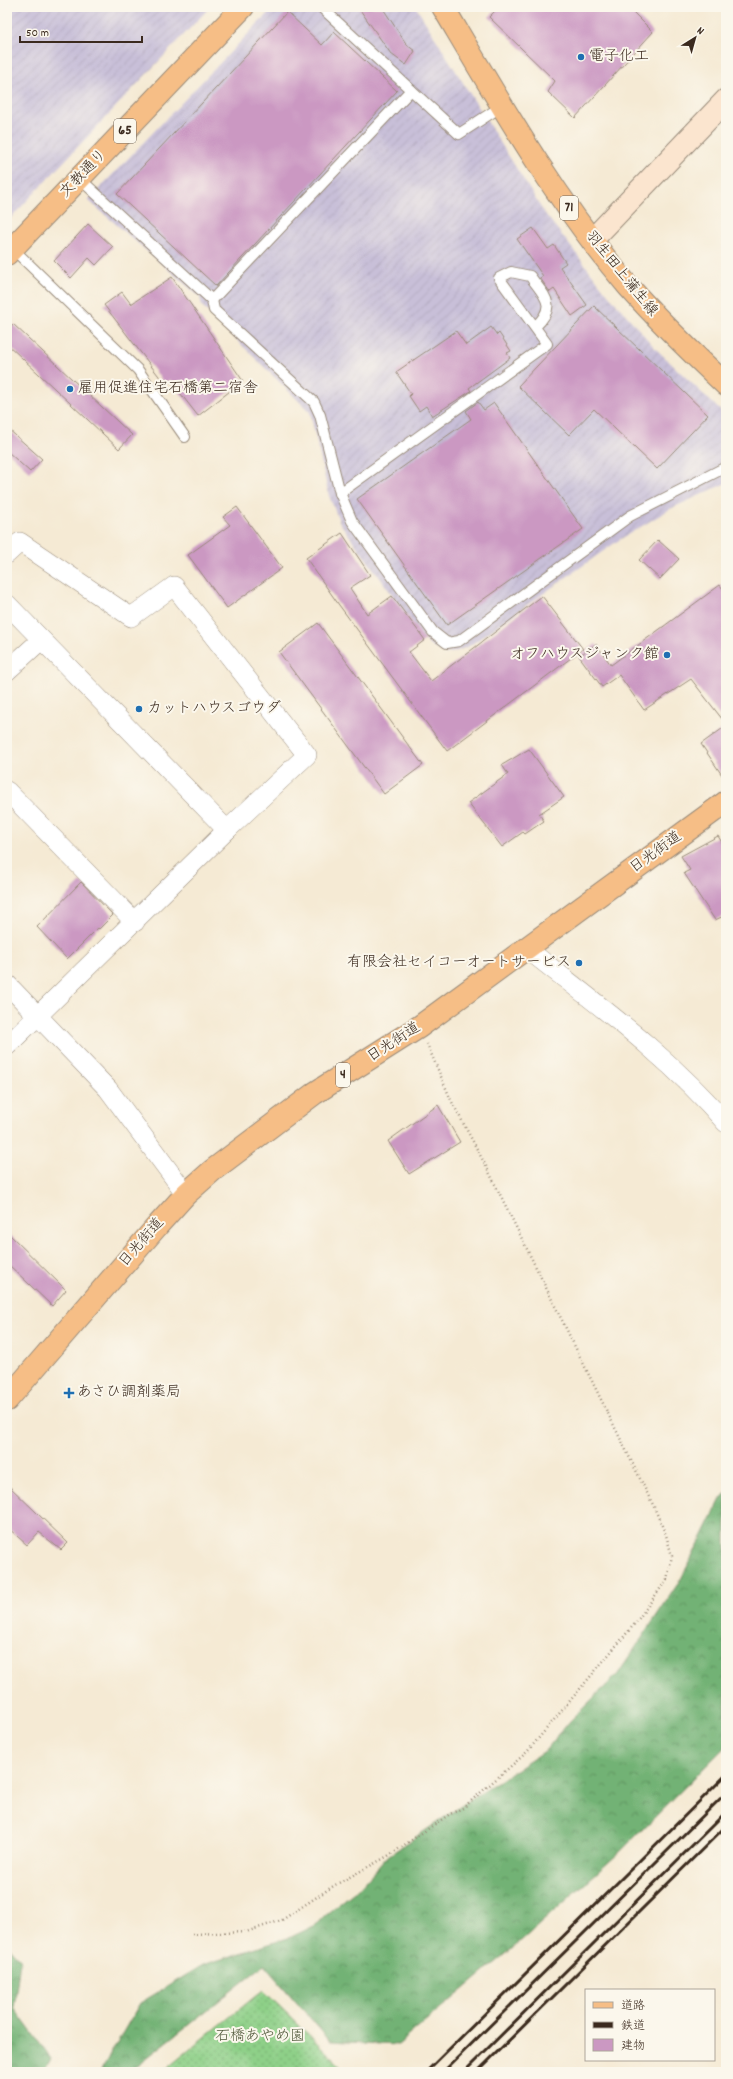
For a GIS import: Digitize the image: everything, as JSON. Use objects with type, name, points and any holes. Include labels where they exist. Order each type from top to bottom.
[{"type":"main road","name":"文教通り","points":[[10,251],[243,7]]},
{"type":"main road","name":"羽生田上蒲生線","points":[[443,7],[536,160],[592,240],[628,286],[657,318],[726,385]]},
{"type":"main road","name":"日光街道","points":[[7,1400],[126,1261],[186,1194],[237,1150],[315,1093],[419,1027],[726,802]]},
{"type":"street","points":[[592,240],[726,100]]},
{"type":"street","points":[[7,554],[20,542],[131,618],[174,586],[307,755],[227,830],[7,1046]]},
{"type":"street","points":[[7,604],[227,830]]},
{"type":"street","points":[[7,671],[41,640]]},
{"type":"street","points":[[7,791],[135,922]]},
{"type":"street","points":[[526,948],[606,1010],[703,1096],[726,1123]]},
{"type":"street","points":[[7,984],[108,1089],[186,1194]]},
{"type":"lane","points":[[321,7],[459,134],[502,106]]},
{"type":"lane","points":[[212,300],[411,90]]},
{"type":"lane","points":[[80,179],[212,300],[214,310],[314,402],[320,415],[340,493],[352,521],[433,632],[446,644],[459,641],[630,516],[726,467]]},
{"type":"lane","points":[[10,251],[138,370],[185,437]]},
{"type":"lane","points":[[340,493],[547,344],[499,278],[511,272],[523,273],[530,276],[548,302],[548,309],[545,317],[534,326]]},
{"type":"path","points":[[192,1934],[246,1932],[282,1920],[335,1885],[388,1856],[450,1814],[463,1808],[527,1752],[637,1621],[667,1579],[672,1556],[666,1535],[657,1514],[488,1170],[451,1100],[419,1027]]},
{"type":"shaded area","points":[[7,7],[210,7],[7,222]]},
{"type":"shaded area","points":[[274,7],[416,7],[543,211],[607,293],[655,348],[726,416],[726,483],[670,509],[619,540],[469,646],[455,652],[445,654],[429,645],[340,523],[329,496],[310,412],[202,306],[200,297],[88,200]]},
{"type":"green space","points":[[726,1493],[726,1746],[620,1852],[513,1948],[398,2045],[330,2041],[264,1965],[129,2072],[100,2072],[140,2003],[203,1965],[291,1937],[316,1925],[325,1915],[358,1889],[388,1856],[480,1793],[545,1751],[570,1721],[618,1674],[681,1579],[722,1497]]},
{"type":"green space","points":[[7,1944],[20,1960],[14,2008],[51,2059],[43,2072],[7,2072]]},
{"type":"green space","name":"石橋あやめ園","points":[[263,1990],[347,2072],[162,2072]]},
{"type":"building","points":[[358,7],[382,7],[407,45],[415,51],[406,65],[391,54]]},
{"type":"building","name":"電子化工","points":[[499,7],[628,7],[653,32],[575,118],[548,92],[555,81],[489,17]]},
{"type":"building","points":[[287,12],[322,45],[334,32],[397,91],[216,286],[117,194]]},
{"type":"building","points":[[88,224],[113,247],[96,265],[89,258],[71,278],[54,261]]},
{"type":"building","points":[[533,228],[548,249],[554,245],[566,263],[560,267],[587,305],[572,316],[554,289],[550,292],[540,278],[543,276],[517,239]]},
{"type":"building","points":[[172,277],[243,381],[198,416],[170,380],[165,384],[104,305],[122,292],[131,304]]},
{"type":"building","points":[[594,306],[708,415],[657,469],[594,409],[569,435],[518,386]]},
{"type":"building","name":"雇用促進住宅石橋第二宿舎","points":[[13,324],[132,435],[119,449],[7,344],[7,331]]},
{"type":"building","points":[[491,327],[497,335],[499,333],[511,351],[507,353],[510,358],[469,388],[471,391],[432,416],[426,406],[419,411],[409,396],[411,394],[396,372],[456,331],[466,345]]},
{"type":"building","points":[[478,402],[484,410],[494,403],[583,529],[447,625],[357,499],[471,419],[466,411]]},
{"type":"building","points":[[7,428],[42,459],[30,472],[7,451]]},
{"type":"building","points":[[237,507],[282,568],[227,608],[188,555],[230,525],[223,517]]},
{"type":"building","points":[[342,533],[370,575],[350,588],[367,614],[392,596],[425,640],[409,652],[431,681],[542,596],[583,649],[447,751],[306,558]]},
{"type":"building","points":[[658,540],[679,559],[660,579],[639,560]]},
{"type":"building","points":[[720,585],[726,593],[726,724],[691,679],[644,710],[619,675],[602,687],[579,656],[596,644],[611,665]]},
{"type":"building","points":[[318,623],[423,765],[384,794],[279,652]]},
{"type":"building","points":[[726,726],[726,781],[701,744]]},
{"type":"building","points":[[529,749],[564,797],[539,814],[544,821],[525,834],[523,832],[502,847],[468,803],[508,774],[502,765]]},
{"type":"building","points":[[718,836],[726,849],[726,915],[715,920],[684,873],[690,870],[681,856]]},
{"type":"building","points":[[81,882],[113,915],[67,959],[37,927]]},
{"type":"building","points":[[438,1105],[460,1142],[409,1174],[388,1141]]},
{"type":"building","points":[[7,1232],[66,1290],[52,1306],[7,1263]]},
{"type":"building","points":[[7,1484],[68,1543],[61,1550],[39,1532],[27,1545],[7,1527]]},
{"type":"railway","points":[[426,2072],[726,1775]]},
{"type":"railway","points":[[443,2072],[726,1793]]},
{"type":"railway","points":[[464,2072],[726,1812]]},
{"type":"railway","points":[[477,2072],[726,1826]]},
{"type":"place","name":"電子化工","points":[[581,57]]},
{"type":"place","name":"雇用促進住宅石橋第二宿舎","points":[[70,389]]},
{"type":"place","name":"オフハウスジャンク館","points":[[667,655]]},
{"type":"place","name":"カットハウスゴウダ","points":[[139,709]]},
{"type":"place","name":"有限会社セイコーオートサービス","points":[[579,963]]},
{"type":"place","name":"あさひ調剤薬局","points":[[69,1393]]}]
